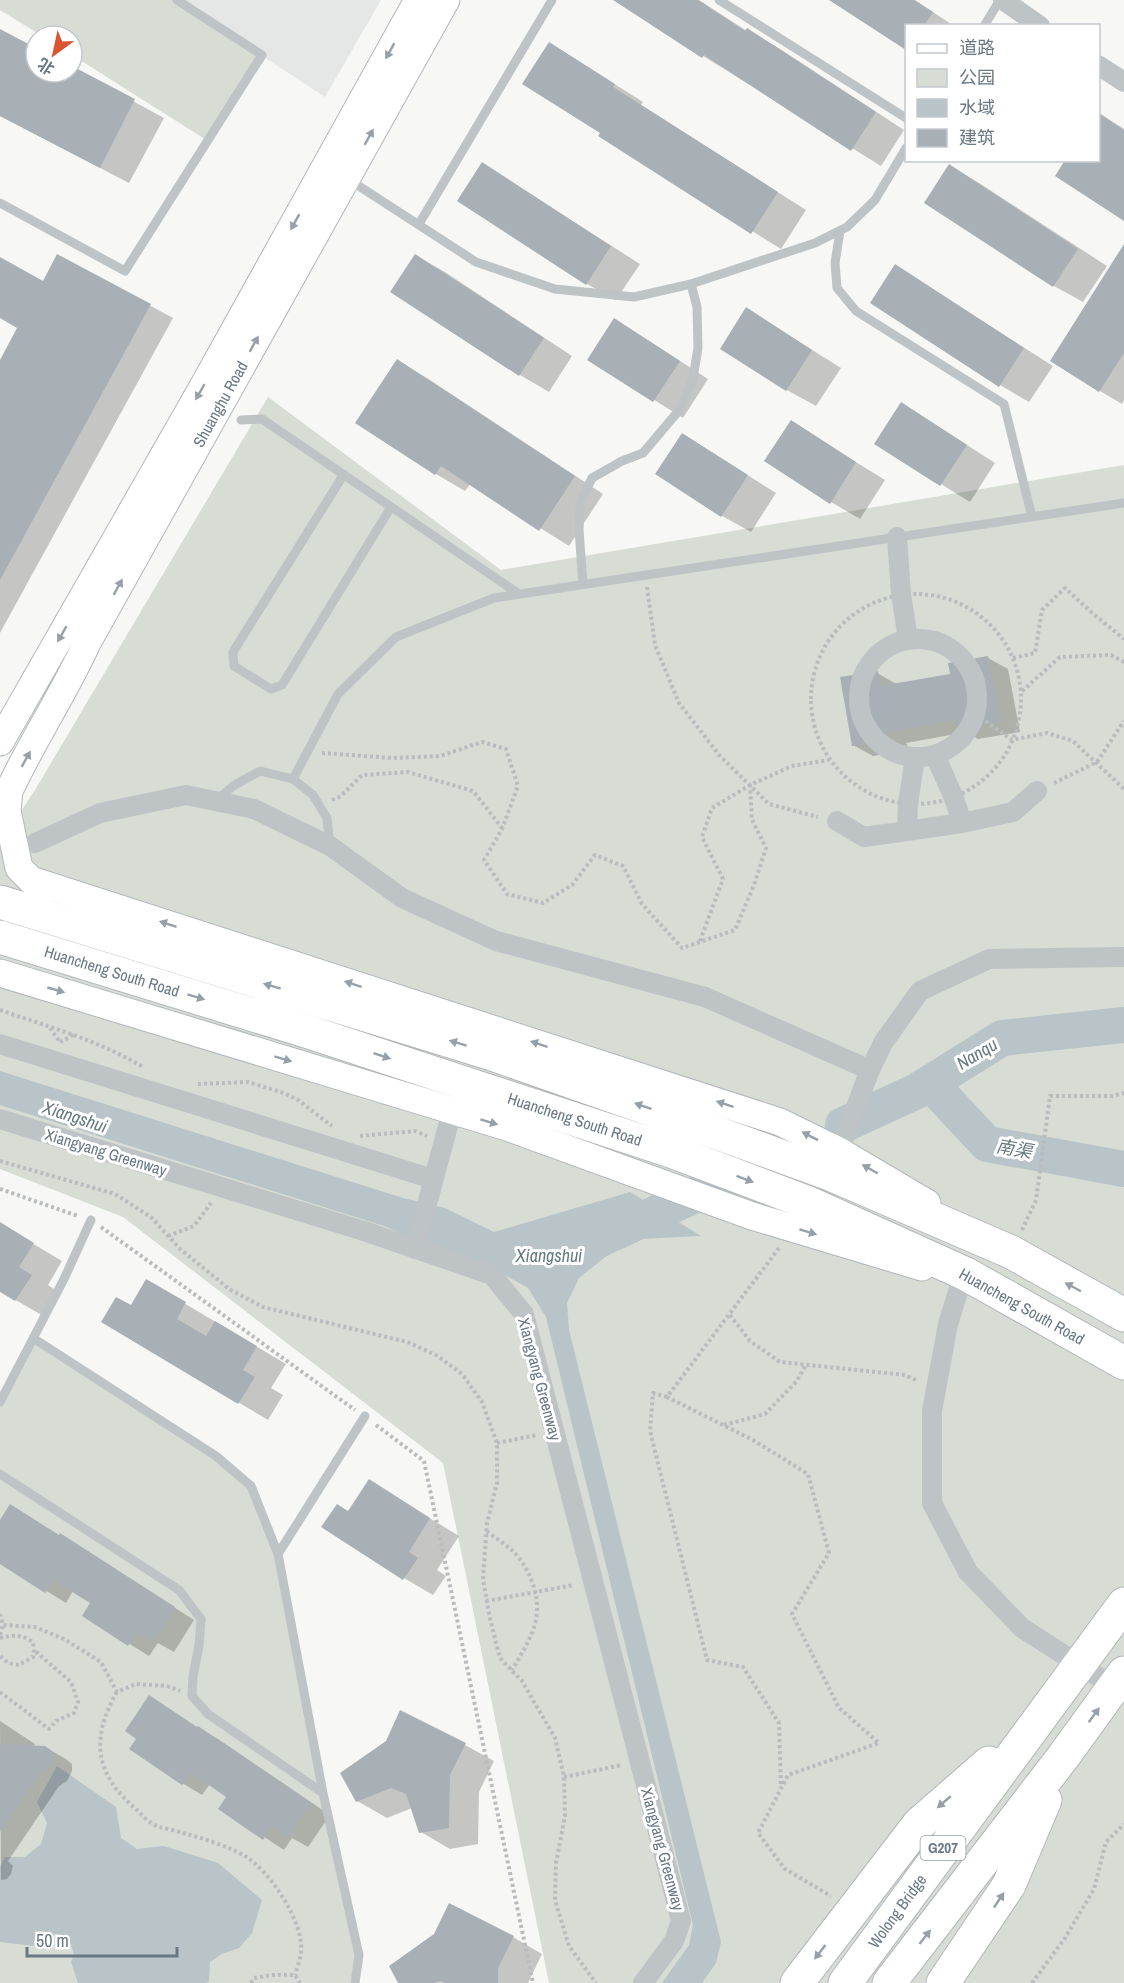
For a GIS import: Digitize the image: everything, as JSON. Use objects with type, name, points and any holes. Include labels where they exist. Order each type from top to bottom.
[{"type":"highway","name":"Huancheng South Road","points":[[0,902],[489,1053],[698,1125],[835,1163],[1117,1308]]},
{"type":"highway","name":"Huancheng South Road","points":[[0,937],[309,1032],[670,1150],[803,1216],[966,1274],[977,1284],[1124,1363]]},
{"type":"highway","points":[[1090,1343],[1124,1372]]},
{"type":"highway","name":"G207","points":[[1035,1722],[1124,1604]]},
{"type":"highway","name":"G207","points":[[889,1983],[1120,1685]]},
{"type":"highway","points":[[798,1983],[919,1824],[1035,1722]]},
{"type":"highway","name":"Wolong Bridge","points":[[848,1979],[1035,1722]]},
{"type":"highway","points":[[950,1980],[1009,1885],[1063,1757]]},
{"type":"main road","name":"Shuanghu Road","points":[[0,742],[204,385],[418,0]]},
{"type":"main road","name":"Shuanghu Road","points":[[4,801],[69,682],[87,643],[446,0]]},
{"type":"main road","points":[[4,801],[19,868],[75,925]]},
{"type":"main road","points":[[31,880],[780,1122],[835,1163]]},
{"type":"main road","points":[[0,973],[507,1127],[752,1216],[803,1216]]},
{"type":"street","points":[[1001,0],[1037,24]]},
{"type":"street","points":[[1100,66],[1124,82]]},
{"type":"street","points":[[897,537],[901,594],[908,639]]},
{"type":"street","points":[[908,639],[928,639],[938,642],[963,658],[974,675],[978,694],[976,714],[967,732],[953,746],[935,755],[915,757],[897,753],[880,743],[868,729],[860,711],[859,692],[864,673],[875,657],[890,646],[908,639]]},
{"type":"street","points":[[935,755],[962,823]]},
{"type":"street","points":[[907,831],[908,804],[915,757]]},
{"type":"street","points":[[837,821],[864,837],[962,823],[1013,812],[1037,791]]},
{"type":"street","points":[[34,843],[100,813],[186,795],[254,809],[330,846],[402,898],[496,941],[705,997],[870,1070]]},
{"type":"street","points":[[835,1163],[870,1070],[883,1043],[920,991],[989,959],[1124,957]]},
{"type":"street","points":[[0,1044],[432,1183]]},
{"type":"street","points":[[415,1248],[452,1111]]},
{"type":"street","name":"Xiangyang Greenway","points":[[0,1119],[415,1248],[492,1275],[524,1314],[681,1921],[674,1941],[643,1983]]},
{"type":"street","points":[[977,1284],[948,1324],[932,1411],[932,1503],[968,1572],[1022,1628],[1078,1665],[1120,1685]]},
{"type":"lane","points":[[0,203],[125,271],[262,55],[177,0]]},
{"type":"lane","points":[[419,224],[552,0]]},
{"type":"lane","points":[[720,0],[905,117]]},
{"type":"lane","points":[[985,24],[1001,0]]},
{"type":"lane","points":[[346,178],[476,262],[555,289],[634,297],[691,284],[815,243],[840,231],[875,200],[905,150]]},
{"type":"lane","points":[[840,231],[835,263],[837,288],[856,311],[1004,404],[1032,517]]},
{"type":"lane","points":[[584,584],[579,530],[580,503],[592,478],[622,461],[643,453],[681,408],[693,378],[698,348],[697,307],[691,284]]},
{"type":"lane","points":[[241,420],[262,419],[519,594]]},
{"type":"lane","points":[[344,474],[233,652],[234,666],[271,689],[282,685],[391,507]]},
{"type":"lane","points":[[294,778],[338,694],[396,637],[494,598],[1124,503]]},
{"type":"lane","points":[[216,801],[233,786],[260,771],[294,778],[313,795],[327,818],[330,846]]},
{"type":"lane","points":[[0,1402],[64,1279],[91,1220]]},
{"type":"lane","points":[[33,1338],[216,1456],[251,1486],[278,1554],[323,1793],[359,1955],[355,1983]]},
{"type":"lane","points":[[278,1554],[365,1416]]},
{"type":"lane","points":[[0,1474],[179,1590],[201,1619],[192,1696],[208,1714],[323,1793]]},
{"type":"path","points":[[645,575],[655,645],[679,703],[720,756],[768,804],[837,821]]},
{"type":"path","points":[[1013,658],[1035,653],[1042,610],[1065,588],[1124,639]]},
{"type":"path","points":[[901,594],[937,596],[969,608],[995,629],[1013,658],[1022,691],[1019,725],[1006,756],[984,781],[954,798],[921,805],[908,804],[887,801],[855,786],[829,760],[814,728],[810,692],[818,657],[838,627],[867,605],[901,594]]},
{"type":"path","points":[[1022,691],[1060,657],[1111,655],[1124,662]]},
{"type":"path","points":[[976,714],[1012,740],[1047,733],[1073,741],[1124,789]]},
{"type":"path","points":[[1037,791],[1097,762],[1124,721]]},
{"type":"path","points":[[308,751],[393,758],[440,756],[482,742],[506,749],[518,786],[502,829],[484,860],[507,894],[543,903],[572,885],[596,855],[623,866],[642,904],[682,948],[735,930],[754,885],[766,848],[752,820],[750,785]]},
{"type":"path","points":[[700,942],[723,879],[702,837],[712,808],[750,785],[792,766],[829,760]]},
{"type":"path","points":[[319,804],[341,796],[362,776],[408,772],[473,791],[502,829]]},
{"type":"path","points":[[0,1010],[75,1034],[111,1049],[151,1071]]},
{"type":"path","points":[[49,1027],[60,1042]]},
{"type":"path","points":[[195,1084],[248,1082],[284,1093],[298,1100],[336,1129]]},
{"type":"path","points":[[1011,1252],[1036,1200],[1050,1096],[1113,1096],[1124,1093]]},
{"type":"path","points":[[357,1136],[415,1131],[442,1146]]},
{"type":"path","points":[[0,1161],[115,1194],[151,1217],[180,1249],[229,1289],[262,1307],[407,1342],[436,1355],[462,1374],[482,1402],[497,1443],[497,1483],[487,1531],[483,1579],[486,1601],[500,1658],[522,1681],[555,1738],[564,1777],[565,1816],[556,1863],[555,1900],[569,1946],[596,1983]]},
{"type":"path","points":[[168,1236],[194,1226],[211,1204],[219,1187]]},
{"type":"path","points":[[0,1189],[91,1220],[365,1416],[424,1461],[533,1983]]},
{"type":"path","points":[[667,1397],[803,1216]]},
{"type":"path","points":[[730,1315],[750,1341],[780,1362],[905,1375],[936,1388]]},
{"type":"path","points":[[723,1425],[765,1414],[796,1382],[806,1365]]},
{"type":"path","points":[[781,1789],[779,1723],[743,1667],[707,1660],[650,1431],[653,1393],[667,1397],[753,1440],[808,1474],[829,1553],[792,1614],[839,1708],[879,1743],[788,1775],[781,1789],[758,1833],[785,1869],[853,1910]]},
{"type":"path","points":[[497,1443],[554,1431]]},
{"type":"path","points":[[487,1531],[515,1553],[528,1572],[536,1592],[538,1616],[530,1640],[512,1670]]},
{"type":"path","points":[[486,1601],[593,1582]]},
{"type":"path","points":[[0,1614],[3,1625],[0,1637],[22,1635],[33,1642],[34,1650],[33,1658],[19,1665],[8,1662],[0,1656]]},
{"type":"path","points":[[3,1625],[35,1627],[64,1639],[101,1662],[117,1692]]},
{"type":"path","points":[[0,1692],[49,1729],[56,1721],[74,1713],[78,1702],[71,1682],[34,1650]]},
{"type":"path","points":[[192,1696],[167,1686],[136,1684],[117,1692],[107,1710],[102,1726],[100,1749],[103,1767],[119,1796],[155,1826],[186,1833],[244,1855],[270,1876],[296,1921],[301,1951],[295,1975],[300,1983]]},
{"type":"path","points":[[564,1777],[640,1761]]},
{"type":"path","points":[[1032,1983],[1065,1938],[1089,1899],[1094,1889],[1106,1842],[1124,1824]]},
{"type":"path","points":[[251,1983],[254,1978],[295,1975]]},
{"type":"shaded area","points":[[177,0],[381,0],[325,97]]},
{"type":"green space","points":[[0,0],[177,0],[262,55],[208,141],[84,63],[84,24],[24,25],[0,10]]},
{"type":"green space","points":[[268,397],[501,570],[1124,465],[1124,1983],[549,1983],[443,1463],[123,1217],[0,1169],[0,843],[35,790]]},
{"type":"green space","points":[[33,1338],[216,1456],[251,1486],[278,1554],[359,1955],[355,1983],[0,1983],[0,1402]]},
{"type":"water","name":"Xiangshui","points":[[0,1071],[403,1198],[445,1208],[494,1232],[630,1192],[701,1236],[641,1239],[605,1257],[579,1278],[567,1303],[569,1330],[721,1942],[716,1963],[702,1983],[662,1983],[689,1945],[693,1925],[546,1317],[528,1288],[480,1261],[429,1246],[384,1226],[0,1105]]},
{"type":"water","points":[[57,1766],[116,1807],[121,1838],[137,1849],[164,1846],[218,1863],[262,1900],[252,1933],[239,1948],[222,1954],[210,1962],[209,1981],[206,1983],[78,1983],[71,1962],[74,1955],[71,1944],[56,1934],[40,1937],[35,1946],[0,1942],[0,1866],[5,1857],[25,1857],[41,1844],[47,1823],[37,1802]]},
{"type":"building","points":[[613,0],[698,0],[745,31],[747,28],[876,112],[851,151],[704,55],[702,58]]},
{"type":"building","points":[[829,0],[914,0],[933,12],[925,24],[905,24],[905,49]]},
{"type":"building","points":[[0,29],[24,42],[24,84],[84,84],[84,72],[135,99],[100,168],[0,116]]},
{"type":"building","points":[[549,42],[615,84],[613,87],[778,192],[751,234],[598,136],[600,133],[522,84]]},
{"type":"building","points":[[1100,114],[1124,130],[1124,221],[1055,176],[1064,162],[1100,162]]},
{"type":"building","points":[[482,162],[611,246],[586,285],[457,201]]},
{"type":"building","points":[[949,164],[1078,249],[1053,287],[924,203]]},
{"type":"building","points":[[1124,244],[1124,353],[1099,392],[1050,361]]},
{"type":"building","points":[[57,254],[151,304],[0,580],[0,360],[17,328],[0,318],[0,257],[43,281]]},
{"type":"building","points":[[415,254],[544,338],[519,376],[390,292]]},
{"type":"building","points":[[895,264],[1024,348],[999,387],[870,303]]},
{"type":"building","points":[[746,307],[812,350],[786,391],[720,349]]},
{"type":"building","points":[[614,318],[680,361],[653,402],[587,360]]},
{"type":"building","points":[[397,359],[575,476],[539,531],[441,466],[435,475],[355,423]]},
{"type":"building","points":[[901,402],[967,445],[940,486],[874,444]]},
{"type":"building","points":[[791,420],[856,462],[830,504],[764,461]]},
{"type":"building","points":[[682,433],[748,475],[721,517],[655,474]]},
{"type":"building","points":[[988,656],[1000,721],[956,728],[955,720],[887,732],[890,739],[852,746],[840,677],[878,671],[880,686],[950,674],[948,663]]},
{"type":"building","points":[[0,1222],[34,1243],[19,1267],[32,1275],[15,1301],[0,1292]]},
{"type":"building","points":[[146,1279],[186,1302],[177,1319],[206,1336],[215,1321],[257,1346],[243,1370],[255,1377],[238,1404],[101,1322],[116,1297],[131,1305]]},
{"type":"building","points":[[369,1479],[430,1518],[409,1552],[418,1558],[403,1580],[321,1527],[337,1504],[348,1511]]},
{"type":"building","points":[[10,1504],[59,1535],[60,1533],[175,1607],[153,1642],[137,1632],[128,1646],[82,1616],[90,1603],[53,1580],[45,1593],[0,1564],[0,1520]]},
{"type":"building","points":[[149,1695],[311,1803],[288,1837],[272,1826],[263,1840],[218,1809],[226,1797],[190,1772],[182,1785],[129,1749],[136,1739],[125,1731]]},
{"type":"building","points":[[400,1710],[466,1743],[450,1775],[449,1828],[419,1833],[406,1794],[391,1788],[356,1802],[340,1773],[386,1741]]},
{"type":"building","points":[[0,1744],[45,1746],[52,1751],[53,1759],[47,1770],[39,1774],[0,1832]]},
{"type":"building","points":[[449,1903],[514,1936],[498,1968],[498,1983],[445,1983],[440,1981],[398,1983],[389,1966],[434,1934]]},
{"type":"waterway","name":"Nanqu","points":[[843,1125],[917,1091],[1002,1038],[1124,1025]]},
{"type":"waterway","name":"南渠","points":[[930,1083],[987,1144],[1124,1169]]},
{"type":"waterway","name":"Xiangshui","points":[[616,1232],[759,1165]]}]
